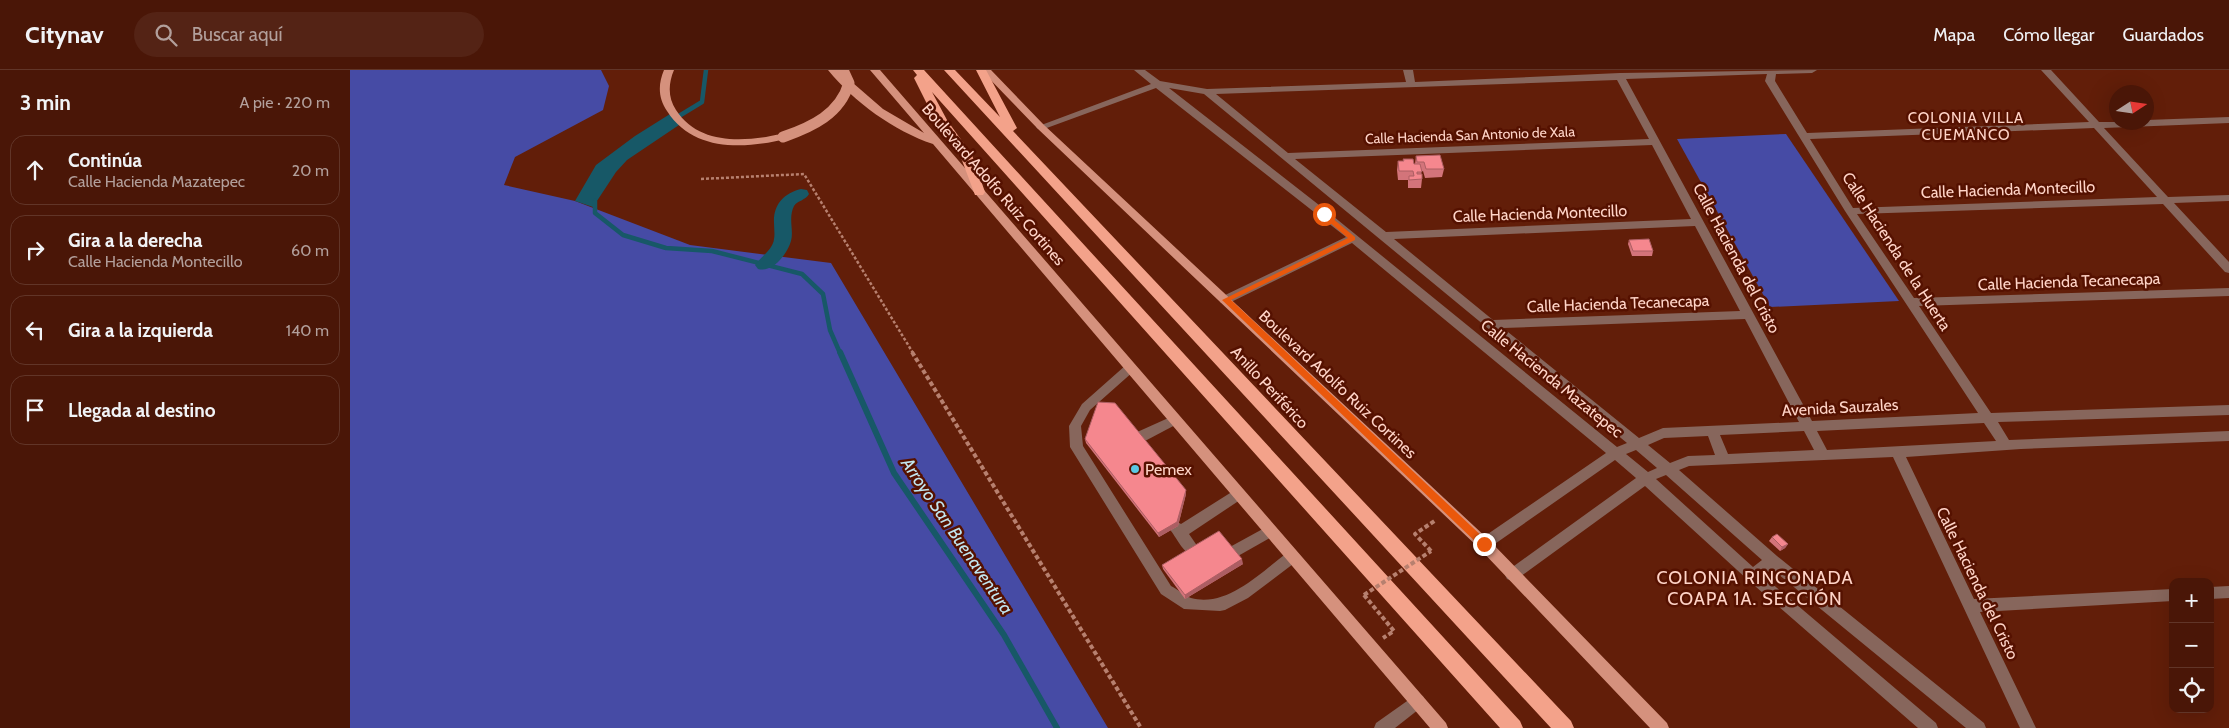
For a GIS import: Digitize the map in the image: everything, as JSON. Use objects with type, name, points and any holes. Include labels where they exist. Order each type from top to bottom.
[{"type":"highway","points":[[917,70],[941,120],[966,155],[979,192]]},
{"type":"highway","points":[[917,70],[1513,728]]},
{"type":"highway","name":"Anillo Periférico","points":[[949,70],[1564,728]]},
{"type":"highway","points":[[981,70],[1019,144]]},
{"type":"main road","points":[[669,70],[665,93],[671,111],[677,119],[705,137],[723,142],[746,142],[794,134],[822,120],[836,108],[846,95],[848,83],[843,70]]},
{"type":"main road","points":[[833,70],[862,99],[880,113],[902,127],[936,142]]},
{"type":"main road","name":"Boulevard Adolfo Ruiz Cortines","points":[[875,70],[1440,728]]},
{"type":"main road","name":"Boulevard Adolfo Ruiz Cortines","points":[[986,70],[1042,127],[1484,544],[1661,728]]},
{"type":"street","name":"Calle Hacienda Mazatepec","points":[[1139,70],[1324,214],[1616,453],[1753,576],[1930,728]]},
{"type":"street","points":[[1408,70],[1411,84]]},
{"type":"street","points":[[1042,127],[1158,84],[1207,92],[1812,70]]},
{"type":"street","points":[[2046,70],[2229,269]]},
{"type":"street","name":"Calle Hacienda de la Huerta","points":[[1773,71],[1770,81],[1850,211],[2006,445]]},
{"type":"street","name":"Calle Hacienda del Cristo","points":[[1620,76],[1824,456]]},
{"type":"street","name":"Calle Hacienda Mazatepec","points":[[1207,92],[1667,468],[1772,560],[1978,728]]},
{"type":"street","points":[[1805,136],[2229,120]]},
{"type":"street","name":"Calle Hacienda San Antonio de Xala","points":[[1287,156],[1655,142]]},
{"type":"street","name":"Calle Hacienda Montecillo","points":[[1850,211],[2229,198]]},
{"type":"street","points":[[1324,214],[1344,204]]},
{"type":"street","name":"Calle Hacienda Montecillo","points":[[1383,236],[1698,222]]},
{"type":"street","points":[[1225,300],[1353,238]]},
{"type":"street","name":"Calle Hacienda Tecanecapa","points":[[1911,302],[2229,292]]},
{"type":"street","name":"Calle Hacienda Tecanecapa","points":[[1490,324],[1748,314]]},
{"type":"street","points":[[1130,368],[1086,407],[1075,426],[1077,447],[1166,590],[1189,604],[1220,605],[1244,593],[1292,557]]},
{"type":"street","points":[[1538,389],[1556,378]]},
{"type":"street","name":"Avenida Sauzales","points":[[1484,544],[1616,453],[1663,433],[1988,417],[2229,410]]},
{"type":"street","points":[[1140,437],[1175,420]]},
{"type":"street","points":[[1712,431],[1724,460]]},
{"type":"street","points":[[1512,574],[1646,478],[1688,461],[2229,436]]},
{"type":"street","name":"Calle Hacienda del Cristo","points":[[1896,452],[2028,728]]},
{"type":"street","points":[[1194,550],[1178,530],[1238,494]]},
{"type":"street","points":[[1233,552],[1270,531]]},
{"type":"street","points":[[1753,576],[1772,560]]},
{"type":"street","points":[[2214,593],[2229,592]]},
{"type":"street","points":[[1969,606],[2169,595]]},
{"type":"street","points":[[1382,728],[1417,701]]},
{"type":"path","points":[[702,179],[804,174],[1141,728]]},
{"type":"path","points":[[1394,630],[1364,596],[1431,552],[1415,534],[1450,512]]},
{"type":"shaded area","points":[[350,70],[601,70],[609,86],[603,110],[515,157],[504,185],[575,201],[690,245],[831,263],[1108,728],[350,728]]},
{"type":"shaded area","points":[[1786,134],[1899,301],[1770,307],[1677,139]]},
{"type":"water","points":[[670,114],[682,123],[627,160],[616,172],[593,207],[575,201],[596,165],[635,136]]},
{"type":"building","points":[[1440,155],[1444,169],[1426,169],[1424,162],[1417,162],[1416,156]]},
{"type":"building","points":[[1403,159],[1413,159],[1414,164],[1420,164],[1422,172],[1417,172],[1417,174],[1422,174],[1422,179],[1409,180],[1409,176],[1414,176],[1413,171],[1399,171],[1398,161],[1404,161]]},
{"type":"building","points":[[1649,239],[1653,251],[1633,251],[1629,240]]},
{"type":"building","name":"Pemex","points":[[1098,402],[1115,403],[1186,490],[1177,522],[1158,533],[1085,439]]},
{"type":"building","points":[[1219,531],[1242,559],[1185,595],[1162,565]]},
{"type":"building","points":[[1777,534],[1788,544],[1782,547],[1772,537]]},
{"type":"waterway","name":"Arroyo San Buenaventura","points":[[674,119],[702,102],[706,70]]},
{"type":"waterway","points":[[764,265],[779,249],[783,240],[782,220],[787,202],[801,194]]},
{"type":"waterway","name":"Arroyo San Buenaventura","points":[[595,201],[595,213],[623,235],[666,248],[712,251],[802,274],[823,294],[830,330],[840,353]]},
{"type":"waterway","name":"Arroyo San Buenaventura","points":[[840,352],[894,473],[1004,635],[1057,728]]},
{"type":"place","name":"Pemex","points":[[1135,469]]},
{"type":"district","name":"COLONIA VILLA CUEMANCO","points":[[1966,126]]},
{"type":"district","name":"COLONIA RINCONADA COAPA 1A. SECCIÓN","points":[[1755,588]]},
{"type":"route","points":[[1324,214],[1353,238],[1225,300],[1484,544]]}]
